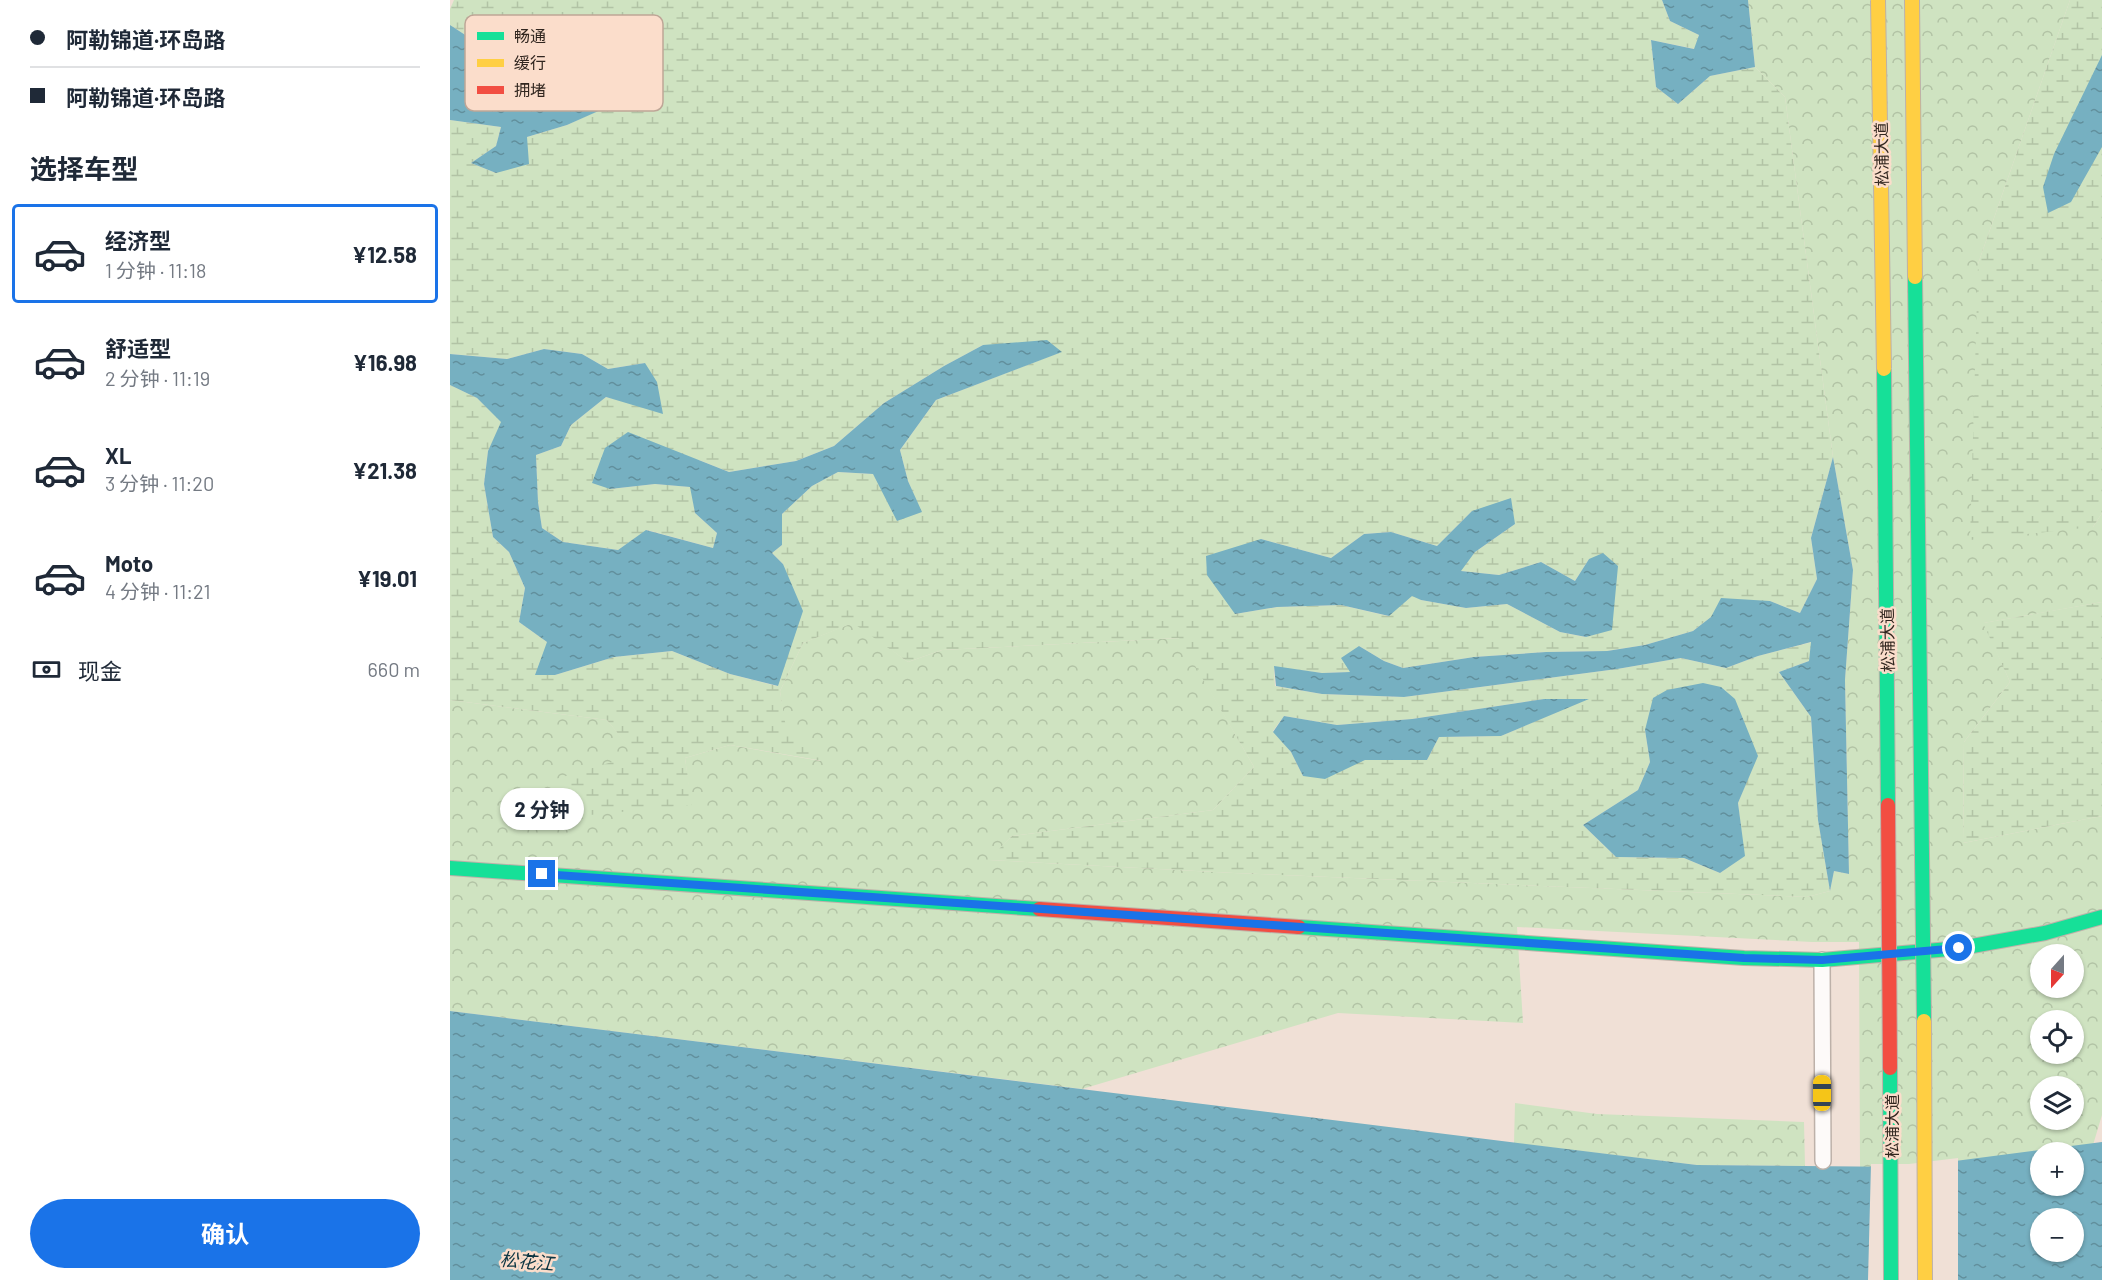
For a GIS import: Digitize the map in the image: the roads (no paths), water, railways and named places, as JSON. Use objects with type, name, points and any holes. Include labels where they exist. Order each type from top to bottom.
[{"type":"main road","name":"松浦大道","points":[[1878,0],[1889,817],[1891,1280]]},
{"type":"main road","name":"松浦大道","points":[[1912,0],[1923,874],[1925,1280]]},
{"type":"main road","points":[[450,868],[1744,958],[1822,960],[1961,948],[2045,933],[2102,917]]},
{"type":"street","points":[[1822,960],[1823,1161]]},
{"type":"water","points":[[1662,0],[1748,0],[1755,67],[1710,76],[1678,104],[1656,87],[1651,40],[1694,49],[1699,35],[1670,21]]},
{"type":"water","points":[[450,25],[465,35],[465,111],[598,111],[567,125],[527,137],[529,164],[496,173],[471,163],[496,146],[501,127],[450,120]]},
{"type":"water","points":[[2102,55],[2102,147],[2071,202],[2048,213],[2043,187],[2054,154]]},
{"type":"water","points":[[1047,340],[1062,352],[936,400],[900,450],[908,481],[922,512],[897,521],[873,474],[838,472],[812,486],[782,514],[782,545],[772,553],[783,564],[803,611],[778,686],[730,674],[672,651],[614,657],[555,675],[535,675],[547,642],[519,622],[525,588],[509,552],[493,537],[484,484],[488,451],[501,422],[477,398],[450,385],[450,354],[507,359],[544,349],[582,354],[608,369],[645,363],[657,382],[663,414],[606,397],[571,425],[561,446],[536,455],[538,502],[542,528],[563,542],[618,550],[646,530],[713,548],[717,533],[695,513],[690,487],[655,484],[610,489],[592,483],[605,448],[628,432],[729,472],[796,461],[834,446],[884,403],[983,345]]},
{"type":"water","points":[[1833,457],[1853,570],[1845,680],[1849,874],[1834,871],[1830,891],[1818,820],[1811,717],[1779,672],[1809,661],[1811,642],[1758,656],[1726,668],[1681,658],[1617,669],[1404,697],[1322,694],[1276,686],[1274,666],[1322,673],[1350,672],[1341,658],[1359,646],[1384,661],[1403,668],[1474,657],[1607,651],[1645,645],[1693,631],[1711,617],[1721,598],[1770,601],[1800,613],[1817,579],[1811,538]]},
{"type":"water","points":[[1511,498],[1515,524],[1475,552],[1461,571],[1499,575],[1541,562],[1575,581],[1589,559],[1603,553],[1618,566],[1612,630],[1586,637],[1560,632],[1507,604],[1466,608],[1421,600],[1412,596],[1389,616],[1341,605],[1277,607],[1235,614],[1207,575],[1206,556],[1261,539],[1331,558],[1364,534],[1391,532],[1437,546],[1472,511]]},
{"type":"water","points":[[1703,683],[1721,687],[1735,699],[1758,756],[1738,803],[1745,856],[1720,873],[1684,858],[1616,857],[1583,825],[1638,790],[1650,762],[1645,730],[1653,698],[1667,690]]},
{"type":"water","points":[[1544,699],[1589,699],[1501,736],[1439,737],[1427,760],[1365,760],[1325,779],[1303,776],[1291,752],[1273,732],[1284,716],[1337,725],[1412,719]]},
{"type":"water","name":"松花江","points":[[450,1011],[1697,1165],[1909,1167],[2030,1151],[2030,1196],[2084,1196],[2084,1144],[2102,1142],[2102,1280],[450,1280]]}]
